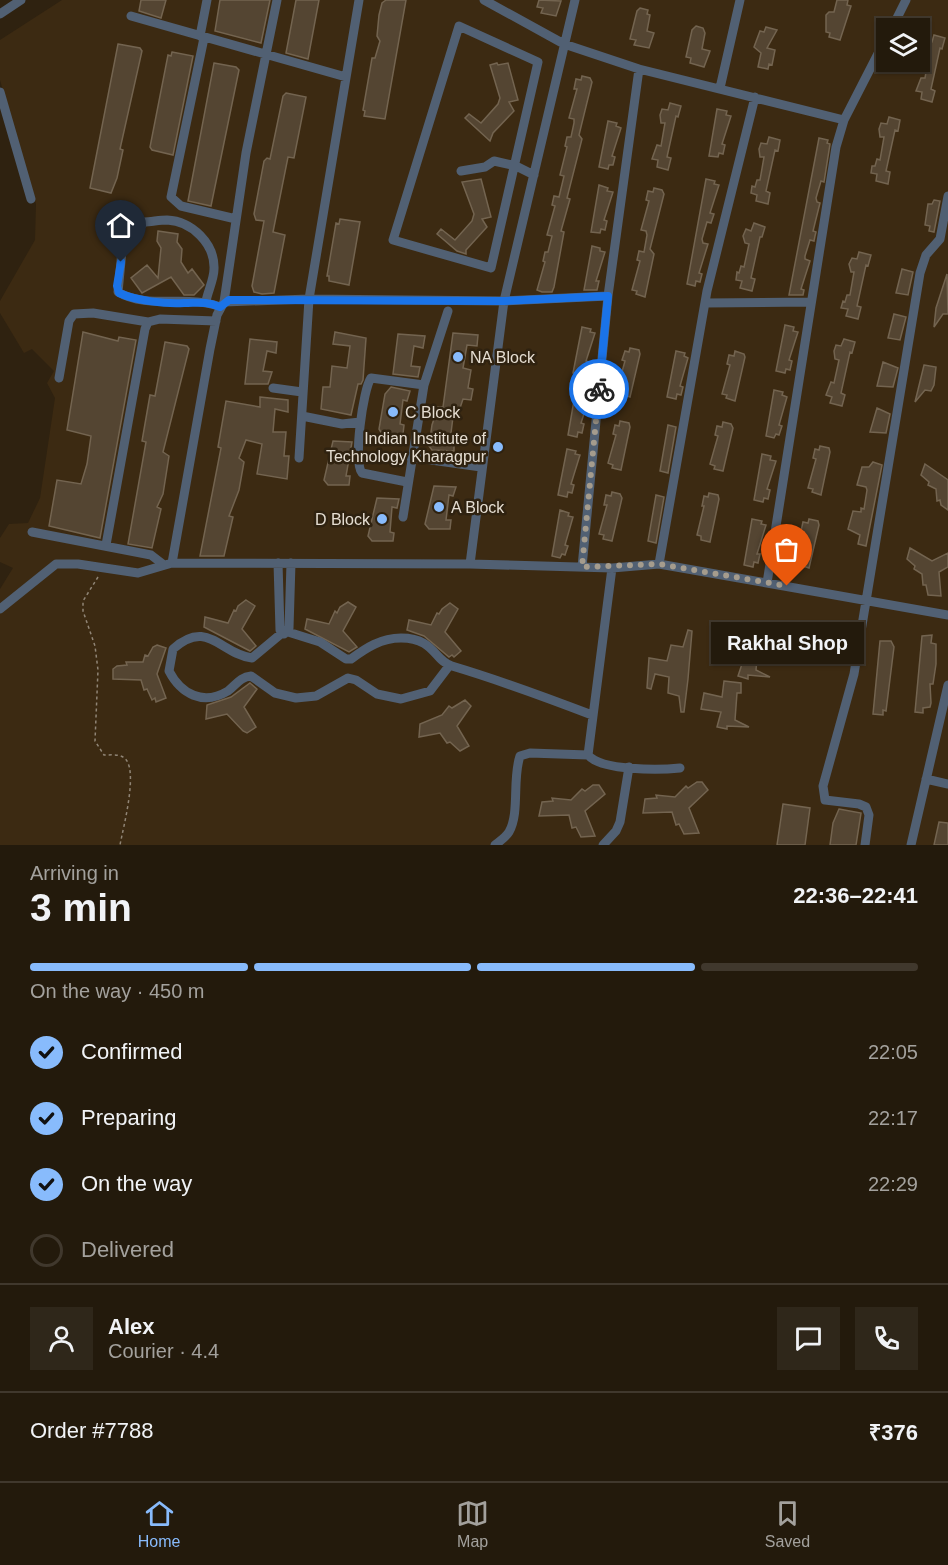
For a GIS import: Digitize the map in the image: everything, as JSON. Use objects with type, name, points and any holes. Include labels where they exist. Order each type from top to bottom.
[{"type":"street","points":[[0,14],[21,0]]},
{"type":"street","points":[[207,0],[171,197],[181,206],[236,219]]},
{"type":"street","points":[[168,564],[216,321],[222,305],[265,55],[277,0]]},
{"type":"street","points":[[299,458],[309,299],[359,0]]},
{"type":"street","points":[[484,0],[503,5],[564,44],[639,69],[844,120]]},
{"type":"street","points":[[470,564],[504,301],[575,0]]},
{"type":"street","points":[[720,88],[740,0]]},
{"type":"street","points":[[897,18],[906,0]]},
{"type":"street","points":[[131,16],[346,77]]},
{"type":"street","points":[[459,26],[538,62],[516,166],[491,268],[393,240],[459,26]]},
{"type":"street","points":[[767,583],[834,157],[844,120],[876,58]]},
{"type":"street","points":[[582,567],[608,296],[639,69]]},
{"type":"street","points":[[0,92],[31,199]]},
{"type":"street","points":[[659,564],[705,303],[755,97]]},
{"type":"street","points":[[461,171],[485,167],[494,161],[516,166],[534,175]]},
{"type":"street","points":[[866,845],[869,815],[866,807],[859,804],[832,803],[825,800],[822,794],[852,682],[920,273],[926,255],[944,239],[948,196]]},
{"type":"street","points":[[206,301],[214,270],[210,248],[204,239],[182,224],[167,220],[140,224],[122,251],[118,292],[128,297],[182,303],[206,301],[222,305],[309,299],[504,301],[608,296]]},
{"type":"street","points":[[705,303],[811,302]]},
{"type":"street","points":[[403,517],[410,457],[424,385],[448,311]]},
{"type":"street","points":[[58,378],[69,321],[74,314],[93,313],[148,322],[160,319],[216,321]]},
{"type":"street","points":[[106,545],[148,322]]},
{"type":"street","points":[[407,482],[362,473],[358,460],[360,422],[370,378],[424,385]]},
{"type":"street","points":[[273,388],[302,392]]},
{"type":"street","points":[[302,416],[342,424],[360,422]]},
{"type":"street","points":[[410,457],[481,467]]},
{"type":"street","points":[[32,531],[151,555],[168,564]]},
{"type":"street","points":[[0,609],[56,564],[138,573],[168,564],[278,562],[612,568],[659,564],[948,615]]},
{"type":"street","points":[[278,562],[285,633]]},
{"type":"street","points":[[291,563],[285,633],[252,658],[241,657],[218,641],[200,636],[181,642],[173,649],[169,662],[169,671],[179,688],[199,697],[224,693],[243,678],[251,676],[276,693],[296,698],[316,696],[341,680],[353,678],[377,694],[401,699],[430,691],[449,666]]},
{"type":"street","points":[[588,755],[612,568]]},
{"type":"street","points":[[285,633],[320,642],[342,658],[351,659],[377,642],[402,638],[432,647],[449,666],[482,673],[592,715]]},
{"type":"street","points":[[251,676],[252,658]]},
{"type":"street","points":[[351,659],[353,678]]},
{"type":"street","points":[[910,845],[948,685]]},
{"type":"street","points":[[495,845],[507,835],[511,827],[515,776],[520,756],[530,753],[588,755],[598,762],[629,767],[653,770],[680,768]]},
{"type":"street","points":[[603,845],[616,831],[620,822],[629,767]]},
{"type":"street","points":[[926,779],[948,784]]},
{"type":"path","points":[[104,568],[83,601],[83,611],[95,646],[98,670],[95,741],[104,755],[121,755],[126,759],[131,773],[120,845]]},
{"type":"shaded area","name":"Indian Institute of Technology Kharagpur","points":[[62,0],[948,0],[948,845],[0,845],[0,589],[13,568],[0,562],[0,538],[9,524],[28,523],[40,498],[55,398],[47,383],[54,371],[32,349],[24,353],[0,313],[0,301],[35,240],[36,204],[0,80],[0,40]]},
{"type":"building","points":[[141,0],[166,0],[161,18],[139,11]]},
{"type":"building","points":[[220,0],[270,0],[261,43],[215,31]]},
{"type":"building","points":[[296,0],[319,0],[308,59],[286,53]]},
{"type":"building","points":[[386,0],[406,0],[385,119],[364,116],[365,111],[363,110],[372,58],[375,58],[380,41],[377,36],[379,15],[382,3]]},
{"type":"building","points":[[539,0],[561,1],[556,16],[541,13],[543,8],[537,7]]},
{"type":"building","points":[[837,0],[848,0],[847,5],[851,6],[840,40],[829,37],[830,33],[826,32],[826,15],[834,12]]},
{"type":"building","points":[[640,8],[648,10],[647,14],[650,15],[647,31],[654,33],[649,48],[634,45],[636,40],[630,39],[637,11]]},
{"type":"building","points":[[696,26],[703,28],[705,33],[702,49],[710,51],[704,67],[690,63],[691,58],[686,57],[692,30]]},
{"type":"building","points":[[766,27],[777,30],[767,48],[775,50],[772,65],[769,64],[768,69],[758,67],[761,53],[754,47],[760,31],[764,32]]},
{"type":"building","points":[[934,35],[945,38],[942,49],[940,48],[931,89],[935,91],[932,102],[921,99],[922,92],[916,91],[921,78],[925,78],[926,72],[930,72],[930,42],[932,42]]},
{"type":"building","points":[[118,44],[140,48],[142,51],[120,149],[123,150],[117,178],[111,193],[90,188]]},
{"type":"building","points":[[172,52],[193,56],[173,155],[152,150],[150,147],[168,55],[171,56]]},
{"type":"building","points":[[214,63],[236,67],[239,70],[211,206],[188,201]]},
{"type":"building","points":[[497,63],[498,65],[508,63],[518,100],[509,102],[514,111],[493,133],[490,141],[465,118],[469,114],[481,123],[498,104],[500,98],[490,65]]},
{"type":"building","points":[[582,76],[590,78],[592,82],[579,135],[582,139],[567,198],[570,199],[561,231],[564,232],[554,287],[552,292],[542,292],[537,290],[545,262],[543,261],[545,252],[548,252],[552,236],[547,235],[555,206],[552,205],[554,196],[559,197],[564,176],[560,175],[567,147],[565,146],[567,137],[571,137],[574,123],[574,119],[569,118],[577,89],[574,89],[576,79],[581,80]]},
{"type":"building","points":[[286,93],[306,97],[294,158],[288,157],[273,232],[285,235],[274,293],[262,294],[254,292],[252,286],[264,221],[256,220],[254,214],[264,161],[267,158],[270,159],[283,96]]},
{"type":"building","points":[[670,103],[681,106],[678,117],[676,116],[667,157],[671,158],[668,170],[657,167],[658,160],[652,159],[657,145],[661,146],[665,123],[661,123],[660,115],[662,109],[668,110]]},
{"type":"building","points":[[717,109],[727,111],[726,115],[731,116],[722,144],[725,145],[723,154],[719,153],[718,157],[709,156]]},
{"type":"building","points":[[889,117],[900,120],[898,131],[895,130],[886,171],[890,172],[888,184],[876,181],[877,174],[871,173],[872,166],[875,166],[877,159],[880,160],[884,137],[880,137],[879,129],[881,123],[887,124]]},
{"type":"building","points":[[608,121],[617,123],[616,126],[621,128],[612,156],[615,157],[613,165],[609,165],[608,169],[599,167]]},
{"type":"building","points":[[769,137],[780,140],[778,151],[775,150],[766,191],[770,193],[768,204],[756,201],[757,195],[751,193],[752,186],[755,187],[757,180],[760,180],[764,157],[760,157],[759,149],[761,143],[767,144]]},
{"type":"building","points":[[819,138],[828,140],[827,143],[830,144],[824,182],[821,181],[816,198],[820,203],[813,231],[816,232],[814,241],[810,240],[805,256],[805,259],[810,261],[801,289],[804,290],[803,295],[789,295]]},
{"type":"building","points":[[481,179],[491,217],[482,219],[487,227],[466,250],[466,254],[457,251],[437,234],[441,229],[455,240],[472,221],[474,214],[462,182]]},
{"type":"building","points":[[706,179],[715,181],[714,184],[719,185],[710,213],[714,214],[711,223],[707,222],[702,239],[703,243],[708,244],[699,273],[702,274],[700,282],[696,281],[695,286],[687,284]]},
{"type":"building","points":[[599,185],[613,192],[604,220],[607,221],[605,230],[601,229],[600,233],[591,232]]},
{"type":"building","points":[[654,188],[662,190],[664,194],[650,249],[654,254],[645,297],[632,290],[640,261],[637,260],[639,251],[644,252],[647,235],[646,231],[641,230],[649,201],[646,200],[648,191],[653,192]]},
{"type":"building","points":[[934,200],[940,201],[934,232],[929,231],[930,226],[925,225],[928,204],[932,204]]},
{"type":"building","points":[[340,219],[360,222],[349,285],[329,281],[329,276],[327,276],[336,223],[339,224]]},
{"type":"building","points":[[754,223],[765,227],[760,237],[751,278],[755,279],[752,291],[740,288],[742,281],[736,280],[737,272],[739,273],[741,266],[744,267],[749,244],[745,243],[743,236],[746,229],[751,231]]},
{"type":"building","points":[[158,231],[178,234],[177,242],[182,249],[181,262],[188,273],[192,269],[204,285],[194,295],[184,295],[171,277],[142,293],[131,278],[147,265],[158,278],[161,248],[157,241]]},
{"type":"building","points":[[592,246],[605,252],[596,281],[599,281],[597,290],[584,290]]},
{"type":"building","points":[[859,252],[871,255],[868,266],[866,265],[857,306],[861,307],[858,319],[846,316],[848,309],[841,308],[847,295],[850,295],[854,272],[851,272],[849,264],[852,258],[857,259]]},
{"type":"building","points":[[902,269],[913,272],[908,295],[896,293]]},
{"type":"building","points":[[947,274],[948,314],[943,314],[934,327],[936,308]]},
{"type":"building","points":[[894,314],[906,317],[900,340],[888,338]]},
{"type":"building","points":[[785,325],[794,327],[793,331],[798,332],[789,360],[792,361],[790,370],[786,369],[785,373],[776,371]]},
{"type":"building","points":[[582,327],[591,329],[590,332],[595,333],[586,361],[589,362],[587,371],[583,370],[582,375],[573,373]]},
{"type":"building","points":[[83,332],[118,341],[119,337],[136,340],[100,538],[49,526],[57,480],[81,484],[87,464],[91,436],[67,430]]},
{"type":"building","points":[[335,332],[366,338],[363,380],[361,384],[358,384],[351,415],[321,409],[323,387],[330,387],[332,366],[347,368],[350,346],[333,344]]},
{"type":"building","points":[[453,333],[478,335],[477,346],[467,345],[463,368],[471,370],[468,388],[473,389],[471,400],[463,399],[457,417],[453,417],[450,441],[454,442],[454,451],[432,450],[429,446],[432,425],[438,407],[443,407]]},
{"type":"building","points":[[398,334],[425,336],[423,348],[414,346],[411,366],[420,367],[418,377],[393,374]]},
{"type":"building","points":[[250,339],[277,342],[276,353],[267,351],[263,371],[272,372],[268,384],[245,384]]},
{"type":"building","points":[[844,339],[855,342],[852,353],[850,352],[841,393],[845,395],[842,406],[830,403],[832,397],[826,395],[831,382],[834,383],[839,360],[835,359],[834,351],[836,345],[841,346]]},
{"type":"building","points":[[165,342],[187,346],[189,349],[163,452],[169,456],[163,494],[157,507],[161,509],[152,548],[128,544],[146,442],[142,441],[150,395],[155,396]]},
{"type":"building","points":[[630,348],[639,350],[640,354],[630,397],[617,390],[625,361],[622,360],[625,351],[629,352]]},
{"type":"building","points":[[676,351],[685,353],[684,356],[688,358],[680,386],[683,387],[681,395],[677,394],[676,399],[667,397]]},
{"type":"building","points":[[735,351],[744,354],[745,357],[735,401],[722,394],[730,365],[727,364],[729,355],[734,356]]},
{"type":"building","points":[[883,362],[898,368],[893,387],[877,386]]},
{"type":"building","points":[[924,365],[936,367],[934,385],[931,391],[925,390],[915,402]]},
{"type":"building","name":"C Block","points":[[391,387],[410,391],[407,401],[403,400],[400,424],[404,425],[403,434],[382,434],[379,429],[385,394]]},
{"type":"building","points":[[576,389],[590,395],[581,423],[584,424],[582,433],[578,432],[577,437],[568,435]]},
{"type":"building","points":[[774,390],[783,392],[782,395],[787,397],[779,425],[782,426],[779,435],[776,434],[774,438],[766,436]]},
{"type":"building","points":[[260,397],[288,400],[288,412],[275,409],[273,432],[286,432],[284,456],[289,456],[287,479],[257,474],[262,444],[246,440],[239,458],[244,462],[239,490],[229,516],[233,517],[224,556],[200,556],[221,448],[218,447],[226,401],[260,407]]},
{"type":"building","points":[[877,408],[890,414],[886,433],[870,432]]},
{"type":"building","points":[[620,421],[629,423],[630,427],[621,470],[612,468],[613,465],[608,463],[616,435],[613,434],[615,425],[619,426]]},
{"type":"building","points":[[723,422],[731,424],[733,428],[723,471],[714,469],[715,466],[710,464],[718,436],[715,435],[717,426],[722,427]]},
{"type":"building","points":[[668,425],[676,427],[668,473],[660,471]]},
{"type":"building","points":[[333,441],[352,442],[346,476],[350,476],[349,485],[328,485],[324,480]]},
{"type":"building","points":[[820,446],[829,448],[830,452],[821,495],[808,488],[816,459],[813,458],[815,449],[819,450]]},
{"type":"building","points":[[567,449],[576,451],[575,454],[580,455],[571,484],[574,485],[572,493],[568,492],[567,497],[558,495]]},
{"type":"building","points":[[762,454],[771,456],[770,460],[776,461],[767,489],[770,490],[768,499],[764,498],[763,502],[754,500]]},
{"type":"building","points":[[873,462],[882,465],[866,546],[858,544],[860,535],[848,529],[853,511],[861,512],[861,508],[864,509],[867,490],[866,487],[857,485],[862,467],[869,467]]},
{"type":"building","points":[[925,464],[948,480],[948,510],[941,505],[940,500],[937,501],[936,489],[928,485],[929,482],[921,475]]},
{"type":"building","name":"A Block","points":[[434,486],[456,487],[453,496],[449,495],[446,520],[451,520],[450,529],[429,529],[425,524]]},
{"type":"building","points":[[612,492],[620,494],[622,498],[612,541],[603,539],[604,535],[599,534],[607,505],[604,505],[606,495],[611,496]]},
{"type":"building","points":[[709,493],[718,495],[719,499],[710,542],[701,540],[701,536],[697,535],[704,496],[708,497]]},
{"type":"building","points":[[656,495],[664,497],[656,543],[648,541]]},
{"type":"building","name":"D Block","points":[[377,498],[399,499],[397,508],[392,507],[390,532],[394,533],[393,541],[372,541],[368,536]]},
{"type":"building","points":[[560,510],[573,517],[565,545],[568,546],[565,555],[562,554],[560,558],[552,556]]},
{"type":"building","points":[[752,519],[762,521],[761,524],[766,525],[757,554],[760,554],[758,563],[754,562],[753,567],[744,565]]},
{"type":"building","points":[[809,519],[818,521],[819,525],[809,568],[796,561],[804,532],[801,531],[803,522],[808,523]]},
{"type":"building","points":[[910,548],[932,561],[948,553],[948,567],[939,572],[941,596],[928,595],[926,585],[923,585],[922,574],[914,569],[915,566],[907,559]]},
{"type":"building","points":[[246,600],[255,606],[242,629],[256,646],[250,651],[204,627],[205,617],[228,623],[234,610],[236,611],[238,606]]},
{"type":"building","points":[[348,602],[356,607],[343,631],[357,647],[349,652],[305,629],[307,619],[329,624],[335,611],[337,613],[340,607]]},
{"type":"building","points":[[450,603],[458,609],[445,632],[461,651],[454,657],[452,655],[449,657],[424,636],[407,630],[409,620],[431,625],[437,613],[439,614]]},
{"type":"building","points":[[688,630],[692,631],[688,679],[684,712],[681,712],[679,696],[668,693],[669,677],[655,674],[651,689],[647,688],[649,658],[667,661],[671,645],[683,647]]},
{"type":"building","points":[[745,634],[759,636],[756,670],[770,677],[748,675],[748,679],[738,676],[743,661],[722,658],[725,643],[743,646]]},
{"type":"building","points":[[932,635],[931,643],[936,644],[936,664],[933,684],[930,684],[931,703],[930,707],[923,708],[923,713],[915,712],[922,636]]},
{"type":"building","points":[[880,641],[891,641],[894,647],[886,711],[883,710],[883,715],[873,714]]},
{"type":"building","points":[[157,645],[166,648],[157,674],[166,698],[156,702],[155,698],[152,700],[147,689],[144,690],[141,680],[113,679],[113,669],[127,665],[126,662],[143,662],[145,655],[148,656],[153,647]]},
{"type":"building","points":[[724,681],[741,683],[741,693],[737,693],[735,720],[749,727],[727,726],[727,729],[717,727],[721,712],[701,709],[704,693],[722,697]]},
{"type":"building","points":[[250,683],[257,689],[244,707],[256,727],[247,733],[227,714],[206,719],[207,705],[231,697]]},
{"type":"building","points":[[465,700],[471,706],[457,726],[469,746],[460,751],[450,742],[447,743],[440,733],[419,737],[420,724],[442,715],[449,706],[452,708]]},
{"type":"building","points":[[697,782],[702,782],[708,790],[689,808],[699,833],[684,834],[679,824],[676,825],[672,812],[643,813],[645,799],[657,798],[656,795],[675,797],[686,786],[688,788]]},
{"type":"building","points":[[593,785],[599,785],[605,794],[585,811],[595,836],[581,837],[576,827],[572,828],[569,815],[539,816],[542,802],[553,801],[552,798],[571,800],[582,789],[585,791]]},
{"type":"building","points":[[783,804],[810,808],[805,845],[777,845]]},
{"type":"building","points":[[839,809],[861,813],[856,845],[830,845],[833,823]]},
{"type":"building","points":[[939,822],[948,823],[948,845],[934,845]]},
{"type":"way so far","points":[[599,389],[582,567],[612,568],[659,564],[787,586]]},
{"type":"place","name":"NA Block","points":[[458,357]]},
{"type":"place","name":"C Block","points":[[393,412]]},
{"type":"place","name":"Indian Institute of Technology Kharagpur","points":[[498,447]]},
{"type":"place","name":"A Block","points":[[439,507]]},
{"type":"place","name":"D Block","points":[[382,519]]},
{"type":"place","name":"Rakhal Shop","points":[[787,586]]},
{"type":"route","points":[[121,262],[117,286],[119,293],[128,297],[182,303],[206,301],[220,307],[229,300],[504,301],[608,296],[599,389]]}]
